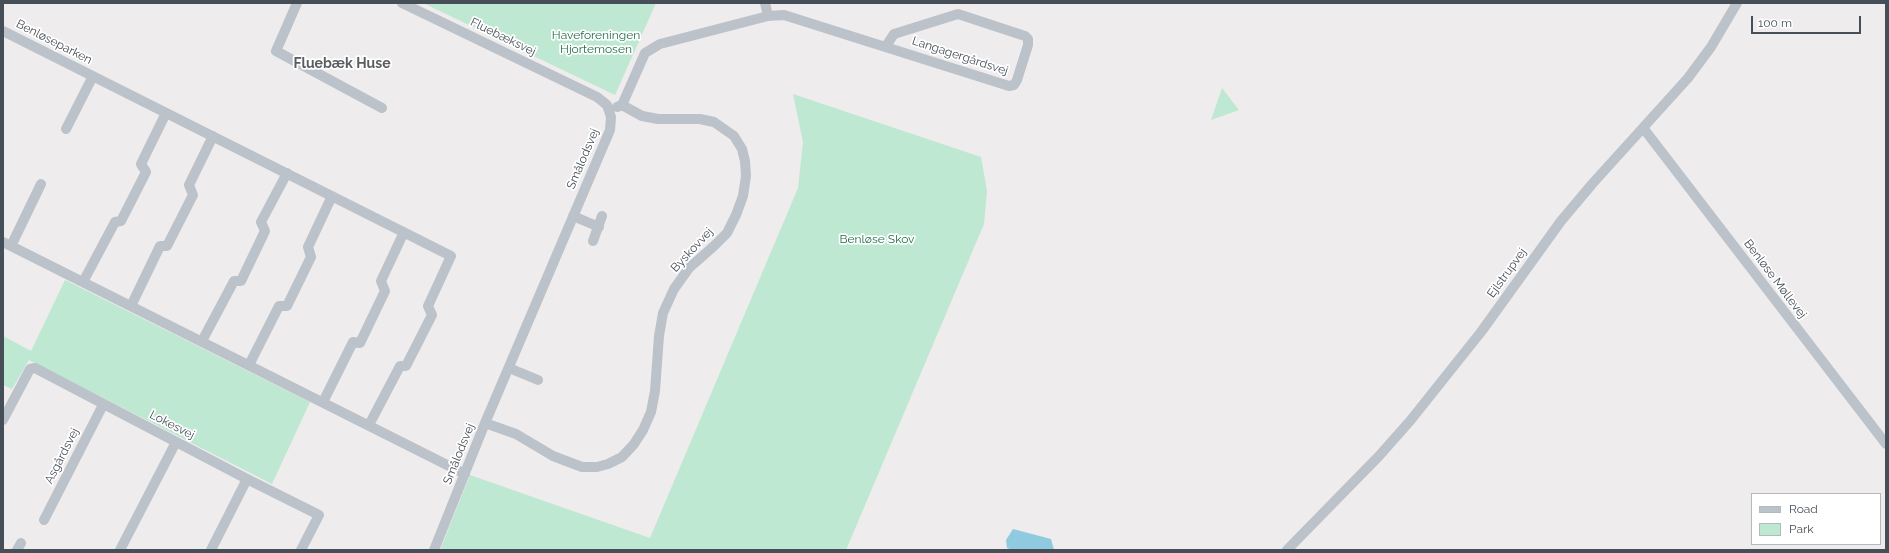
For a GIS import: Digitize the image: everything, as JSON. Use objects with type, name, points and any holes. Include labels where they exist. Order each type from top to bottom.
[{"type":"street","points":[[297,3],[276,51],[382,108]]},
{"type":"street","name":"Fluebæksvej","points":[[402,3],[603,100],[609,110]]},
{"type":"street","points":[[765,3],[768,16]]},
{"type":"street","name":"Ejlstrupvej","points":[[1287,550],[1379,456],[1410,421],[1481,332],[1561,221],[1593,183],[1644,129],[1688,78],[1718,37],[1737,3]]},
{"type":"street","name":"Langagergårdsvej","points":[[622,106],[645,53],[660,44],[768,16],[784,15],[1009,86],[1014,85],[1028,44],[1028,39],[1025,36],[958,14],[894,34],[886,46]]},
{"type":"street","name":"Benløseparken","points":[[3,31],[451,256],[428,306],[432,315],[406,366],[400,366],[369,425]]},
{"type":"street","name":"Benløseparken","points":[[66,130],[93,76]]},
{"type":"street","points":[[609,110],[622,106]]},
{"type":"street","name":"Byskovvej","points":[[485,423],[516,434],[553,456],[582,466],[597,467],[608,464],[622,457],[640,434],[651,412],[655,391],[660,328],[663,312],[674,289],[689,268],[727,232],[736,215],[743,196],[746,176],[745,161],[742,149],[734,136],[714,122],[700,119],[658,119],[642,116],[622,106]]},
{"type":"street","name":"Smålodsvej","points":[[434,550],[485,423],[610,130],[611,117],[609,110]]},
{"type":"street","points":[[83,282],[115,222],[121,222],[143,179],[146,172],[141,164],[166,113]]},
{"type":"street","name":"Benløse Møllevej","points":[[1644,129],[1886,444]]},
{"type":"street","points":[[131,306],[160,246],[167,246],[193,195],[189,185],[213,136]]},
{"type":"street","points":[[202,341],[234,281],[241,281],[266,231],[261,222],[287,173]]},
{"type":"street","points":[[41,184],[7,244],[465,474]]},
{"type":"street","points":[[249,365],[279,306],[287,306],[312,256],[308,247],[332,196]]},
{"type":"street","points":[[573,216],[599,227]]},
{"type":"street","points":[[593,241],[602,216]]},
{"type":"street","points":[[323,402],[353,342],[360,342],[385,291],[381,282],[404,232]]},
{"type":"street","name":"Lokesvej","points":[[3,420],[18,390],[32,367],[247,479],[319,514],[301,550]]},
{"type":"street","points":[[509,368],[538,380]]},
{"type":"street","name":"Asgårdsvej","points":[[44,520],[103,404]]},
{"type":"street","points":[[120,550],[176,442]]},
{"type":"street","points":[[211,550],[247,479]]},
{"type":"green space","name":"Haveforeningen Hjortemosen","points":[[423,3],[656,3],[615,95]]},
{"type":"green space","points":[[1222,88],[1239,110],[1211,120]]},
{"type":"green space","name":"Benløse Skov","points":[[793,94],[981,157],[987,191],[984,224],[846,550],[440,550],[470,475],[650,538],[798,188],[803,142]]},
{"type":"green space","points":[[65,280],[310,402],[272,484],[29,360],[12,389],[3,385],[3,336],[31,351]]},
{"type":"water","points":[[1013,529],[1051,539],[1054,550],[1012,550],[1007,548],[1006,540]]},
{"type":"district","name":"Fluebæk Huse","points":[[342,64]]}]
